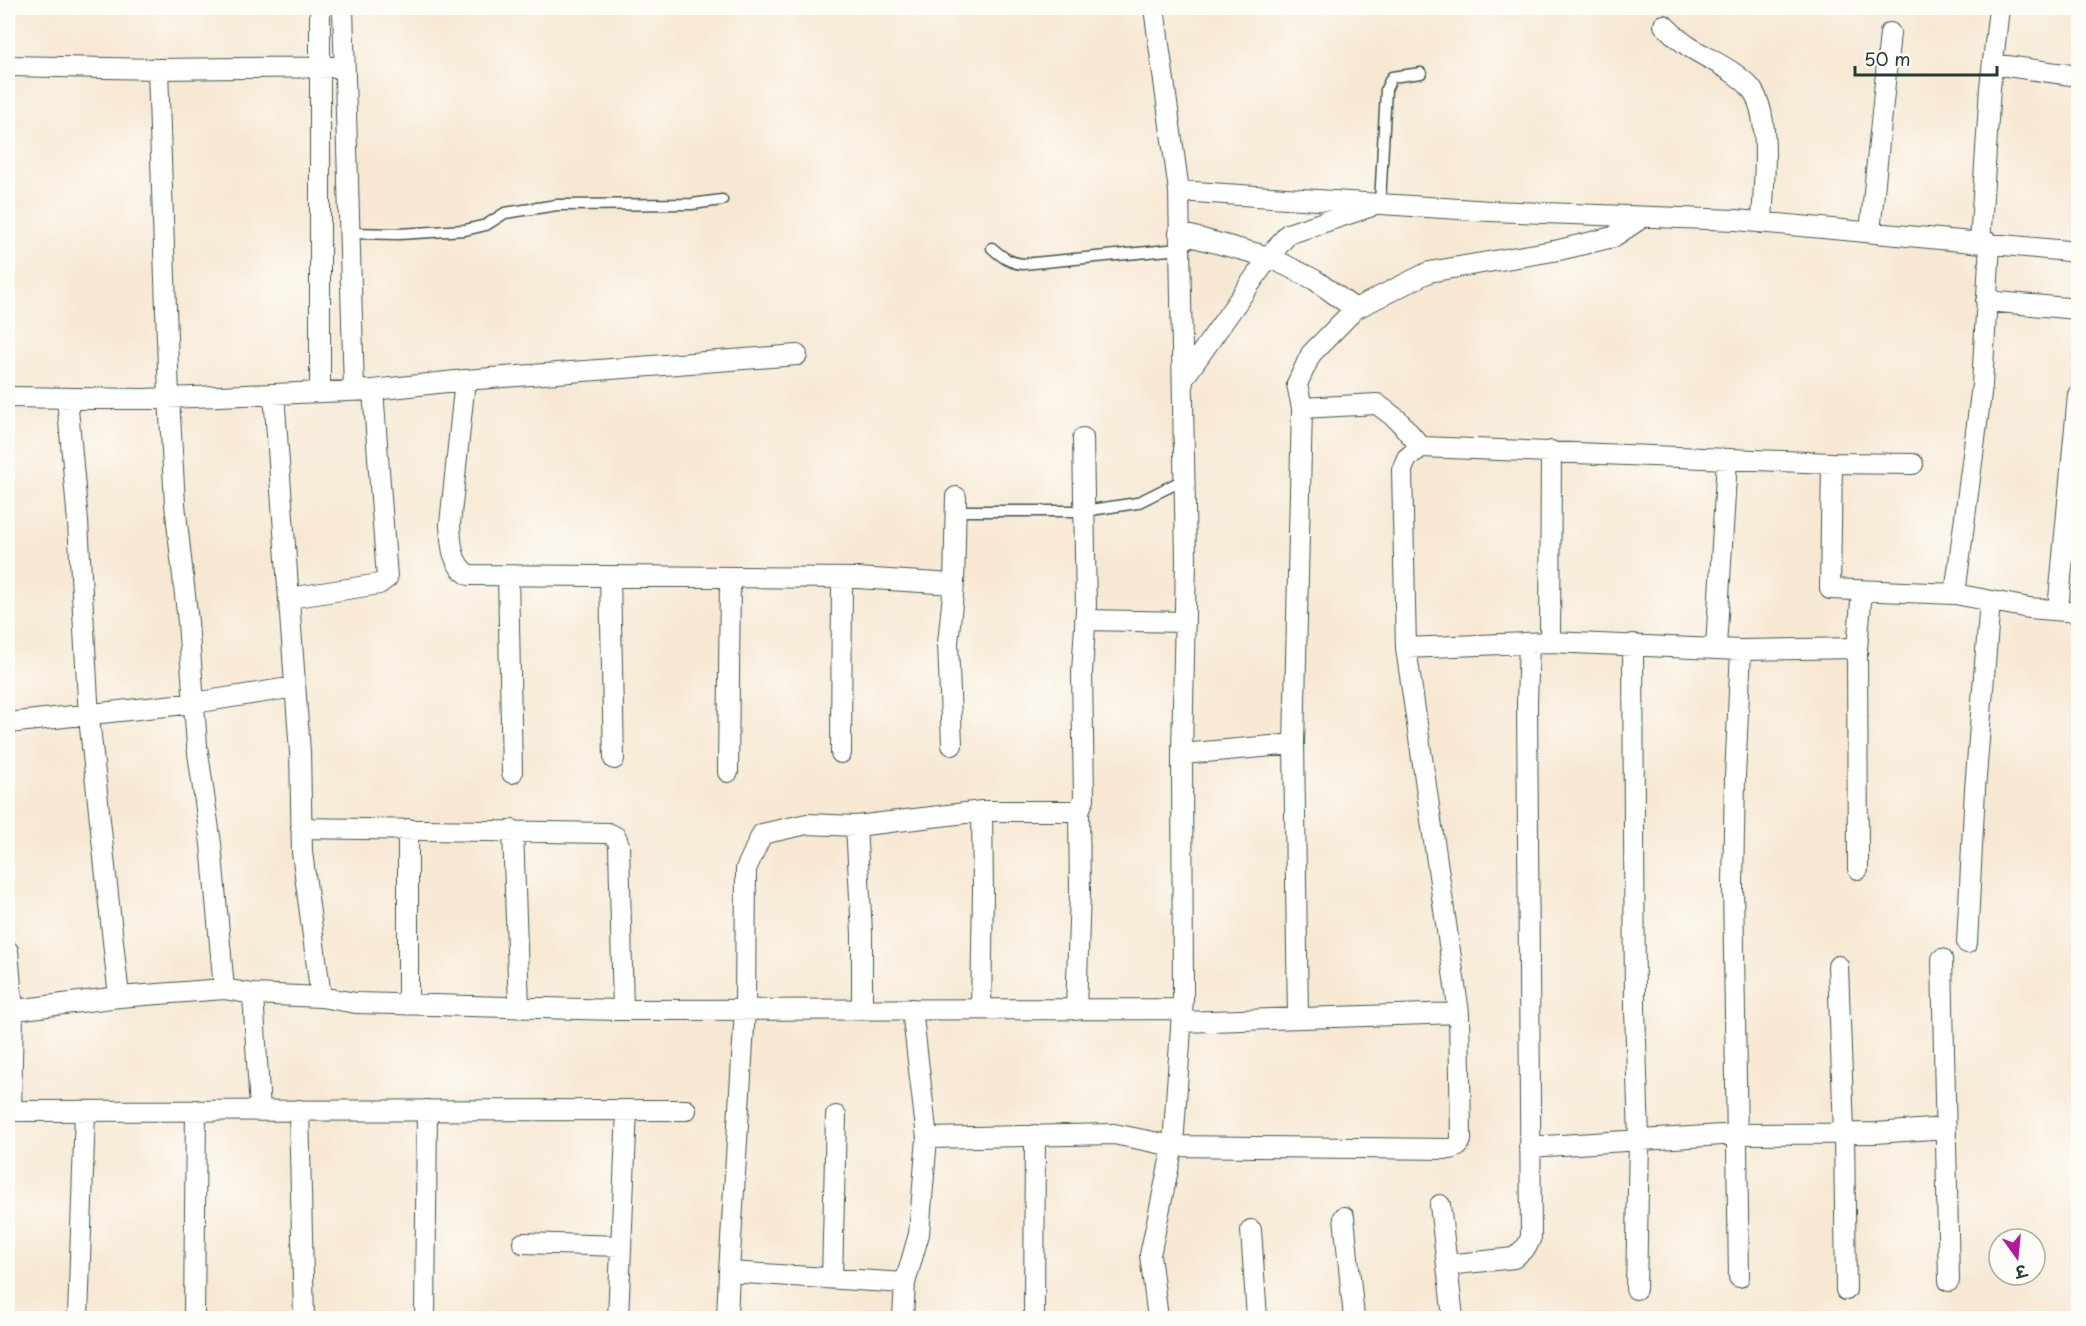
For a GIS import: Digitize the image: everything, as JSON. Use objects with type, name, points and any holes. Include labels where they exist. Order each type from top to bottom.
[{"type":"street","points":[[320,8],[320,392]]},
{"type":"street","points":[[290,598],[379,584],[387,578],[364,390],[350,233],[343,8]]},
{"type":"street","points":[[1154,8],[1179,191],[1185,479],[1182,1016],[1173,1146],[1150,1255],[1158,1318]]},
{"type":"street","points":[[1955,594],[1982,385],[1986,301],[1985,243],[1993,64],[2000,8]]},
{"type":"street","points":[[1664,25],[1686,45],[1715,61],[1750,87],[1762,109],[1765,135],[1762,223]]},
{"type":"street","points":[[1870,232],[1890,33]]},
{"type":"street","points":[[1993,64],[2079,76]]},
{"type":"street","points":[[8,66],[158,69],[345,67]]},
{"type":"street","points":[[158,69],[174,504],[188,622],[197,746],[211,844],[224,989]]},
{"type":"street","points":[[1179,191],[1490,211],[1762,223],[2079,252]]},
{"type":"street","points":[[1183,379],[1269,257],[1288,234],[1380,204]]},
{"type":"street","points":[[1298,1018],[1294,744],[1302,408],[1297,384],[1311,354],[1355,309],[1429,272],[1560,250],[1602,240],[1613,237],[1643,217]]},
{"type":"street","points":[[1179,241],[1269,257],[1315,280],[1355,309]]},
{"type":"street","points":[[1986,301],[2079,309]]},
{"type":"street","points":[[8,397],[169,398],[364,390],[465,380],[797,356]]},
{"type":"street","points":[[465,380],[450,524],[455,559],[460,570],[469,575],[842,578],[954,584]]},
{"type":"street","points":[[274,394],[300,752],[302,852],[321,997]]},
{"type":"street","points":[[2058,610],[2079,395]]},
{"type":"street","points":[[67,398],[78,522],[89,714],[119,997]]},
{"type":"street","points":[[1302,408],[1377,404],[1398,420],[1421,447]]},
{"type":"street","points":[[1076,1010],[1080,892],[1079,811],[1084,799],[1083,438]]},
{"type":"street","points":[[927,1138],[1114,1134],[1173,1146],[1451,1149],[1458,1146],[1461,1140],[1459,1013],[1406,648],[1402,470],[1407,458],[1421,447],[1551,451],[1611,456],[1913,464]]},
{"type":"street","points":[[1550,642],[1551,451]]},
{"type":"street","points":[[1716,648],[1727,459]]},
{"type":"street","points":[[1832,463],[1830,589],[1955,594],[2028,608],[2079,612]]},
{"type":"street","points":[[952,745],[948,643],[954,584],[955,504]]},
{"type":"street","points":[[508,576],[512,772]]},
{"type":"street","points":[[610,577],[614,759]]},
{"type":"street","points":[[728,772],[730,577]]},
{"type":"street","points":[[841,753],[842,578]]},
{"type":"street","points":[[1858,869],[1857,648],[1862,591]]},
{"type":"street","points":[[1967,943],[1975,789],[1990,601]]},
{"type":"street","points":[[1085,620],[1185,622]]},
{"type":"street","points":[[1406,648],[1550,642],[1742,650],[1857,648]]},
{"type":"street","points":[[1446,1265],[1514,1258],[1527,1246],[1531,1237],[1527,702],[1529,643]]},
{"type":"street","points":[[1633,644],[1635,1009],[1639,1140],[1636,1289]]},
{"type":"street","points":[[1739,1277],[1733,884],[1735,777],[1742,650]]},
{"type":"street","points":[[8,723],[194,703],[296,687]]},
{"type":"street","points":[[1182,754],[1294,744]]},
{"type":"street","points":[[727,1318],[745,1010],[746,869],[762,834],[807,824],[856,826],[982,810],[1079,811]]},
{"type":"street","points":[[981,1009],[982,810]]},
{"type":"street","points":[[856,826],[862,933],[862,1010]]},
{"type":"street","points":[[301,828],[513,830],[608,833],[616,837],[619,845],[623,1009]]},
{"type":"street","points":[[408,829],[408,1005]]},
{"type":"street","points":[[513,830],[519,1007]]},
{"type":"street","points":[[8,951],[9,1111],[686,1110]]},
{"type":"street","points":[[1942,959],[1949,1281]]},
{"type":"street","points":[[1838,966],[1844,1132],[1846,1290]]},
{"type":"street","points":[[10,1011],[119,997],[224,989],[253,994],[321,997],[356,1003],[408,1005],[745,1010],[1076,1010],[1182,1016],[1298,1018],[1459,1013]]},
{"type":"street","points":[[253,994],[260,1110]]},
{"type":"street","points":[[903,1318],[905,1283],[919,1234],[927,1138],[912,1009]]},
{"type":"street","points":[[195,1318],[196,1110]]},
{"type":"street","points":[[299,1110],[304,1318]]},
{"type":"street","points":[[425,1318],[427,1110]]},
{"type":"street","points":[[618,1318],[627,1110]]},
{"type":"street","points":[[78,1318],[85,1111]]},
{"type":"street","points":[[832,1278],[836,1116]]},
{"type":"street","points":[[1529,1147],[1738,1134],[1876,1133],[1945,1128]]},
{"type":"street","points":[[1034,1318],[1035,1136]]},
{"type":"street","points":[[1440,1205],[1453,1318]]},
{"type":"street","points":[[1344,1217],[1354,1318]]},
{"type":"street","points":[[1251,1230],[1257,1318]]},
{"type":"street","points":[[523,1243],[621,1246]]},
{"type":"street","points":[[729,1272],[905,1283]]},
{"type":"lane","points":[[1380,204],[1386,89],[1392,78],[1421,73]]},
{"type":"lane","points":[[350,233],[399,234],[465,230],[486,225],[505,213],[557,205],[692,204],[722,200]]},
{"type":"lane","points":[[992,248],[1004,259],[1023,264],[1179,241]]},
{"type":"lane","points":[[955,504],[1084,511],[1137,502],[1185,479]]}]
